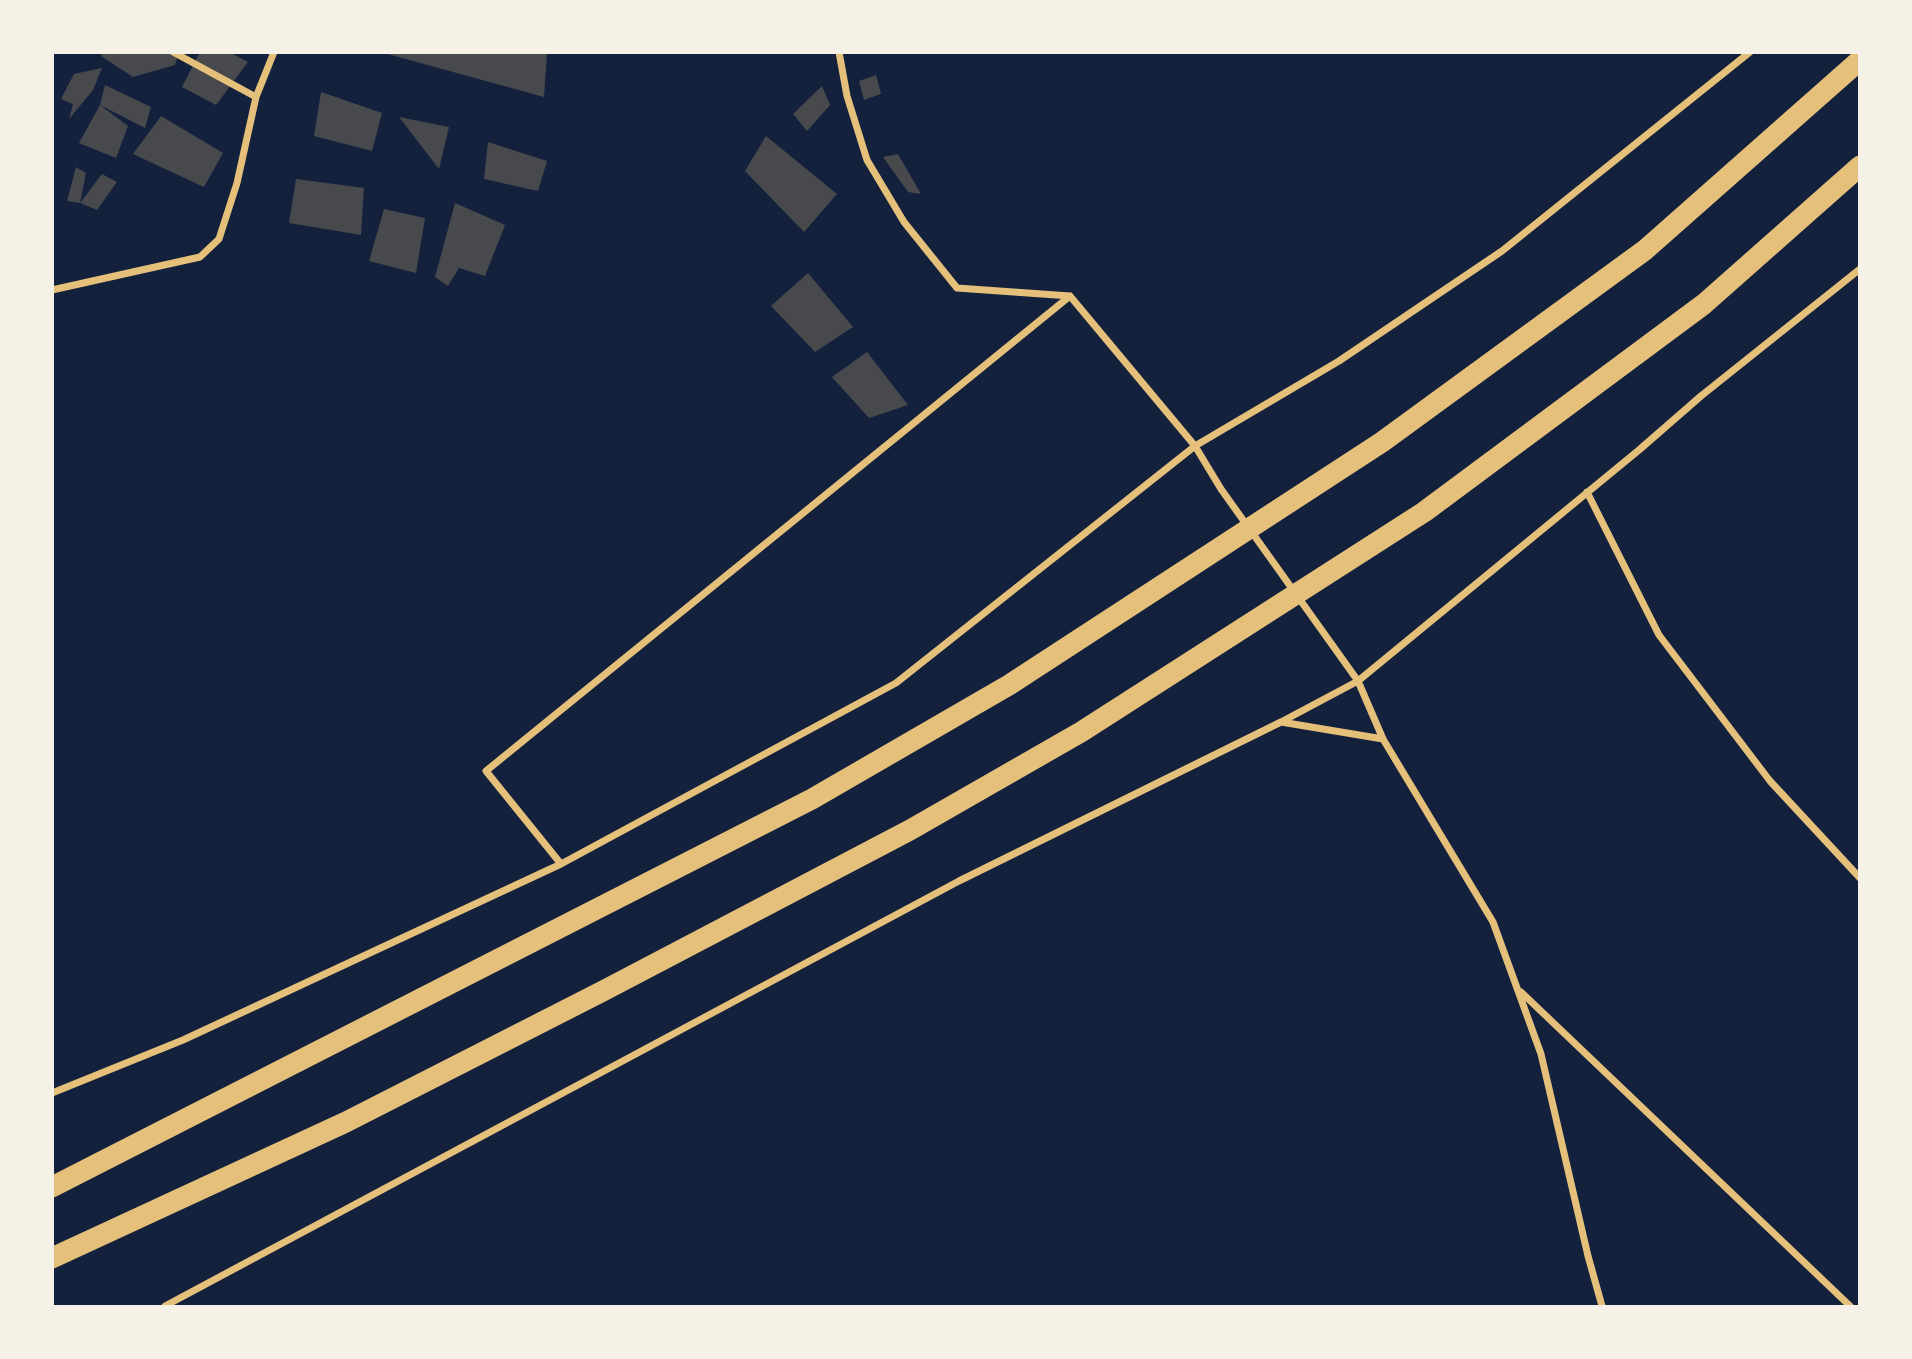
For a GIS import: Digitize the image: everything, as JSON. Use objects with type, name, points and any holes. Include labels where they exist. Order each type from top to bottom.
[{"type":"highway","points":[[52,1187],[812,799],[1009,685],[1381,442],[1634,258],[1860,60]]},
{"type":"highway","points":[[52,1258],[346,1122],[591,998],[910,830],[1081,732],[1424,512],[1704,304],[1860,166]]},
{"type":"street","points":[[173,52],[256,97]]},
{"type":"street","points":[[52,290],[200,257],[219,239],[237,183],[256,97],[274,52]]},
{"type":"street","points":[[839,52],[847,96],[867,160],[904,222],[957,288],[1070,296],[1195,446],[1221,489],[1358,681],[1383,739],[1493,922],[1541,1054],[1602,1307]]},
{"type":"street","points":[[52,1093],[183,1040],[561,864],[896,683],[1195,446],[1339,361],[1502,251],[1750,52]]},
{"type":"street","points":[[165,1307],[959,881],[1281,722],[1358,681],[1701,396],[1860,269]]},
{"type":"street","points":[[561,864],[486,771],[1070,296]]},
{"type":"street","points":[[1587,492],[1659,635],[1770,781],[1860,878]]},
{"type":"street","points":[[1281,722],[1383,739]]},
{"type":"street","points":[[1518,989],[1850,1307]]},
{"type":"building","points":[[103,52],[179,52],[175,65],[133,77],[101,56]]},
{"type":"building","points":[[200,52],[229,52],[248,62],[216,105],[182,87]]},
{"type":"building","points":[[384,53],[547,53],[544,97]]},
{"type":"building","points":[[102,68],[93,90],[69,119],[73,104],[61,99],[74,74]]},
{"type":"building","points":[[876,75],[881,94],[864,100],[859,81]]},
{"type":"building","points":[[105,85],[151,107],[145,128],[100,105]]},
{"type":"building","points":[[822,86],[830,105],[807,131],[793,114]]},
{"type":"building","points":[[321,92],[382,113],[372,151],[314,136]]},
{"type":"building","points":[[100,105],[128,126],[116,158],[79,143]]},
{"type":"building","points":[[161,116],[223,153],[204,187],[133,154]]},
{"type":"building","points":[[399,117],[449,127],[439,169]]},
{"type":"building","points":[[766,136],[837,194],[804,232],[745,171]]},
{"type":"building","points":[[488,142],[547,161],[538,191],[484,179]]},
{"type":"building","points":[[898,154],[921,194],[908,192],[883,157]]},
{"type":"building","points":[[76,167],[86,173],[80,203],[67,201]]},
{"type":"building","points":[[102,174],[117,182],[97,210],[80,203]]},
{"type":"building","points":[[296,179],[364,188],[361,235],[289,223]]},
{"type":"building","points":[[455,203],[505,225],[485,276],[459,268],[448,286],[435,277]]},
{"type":"building","points":[[384,209],[425,218],[416,273],[369,261]]},
{"type":"building","points":[[808,273],[853,327],[815,352],[771,306]]},
{"type":"building","points":[[867,352],[908,405],[869,418],[832,377]]}]
